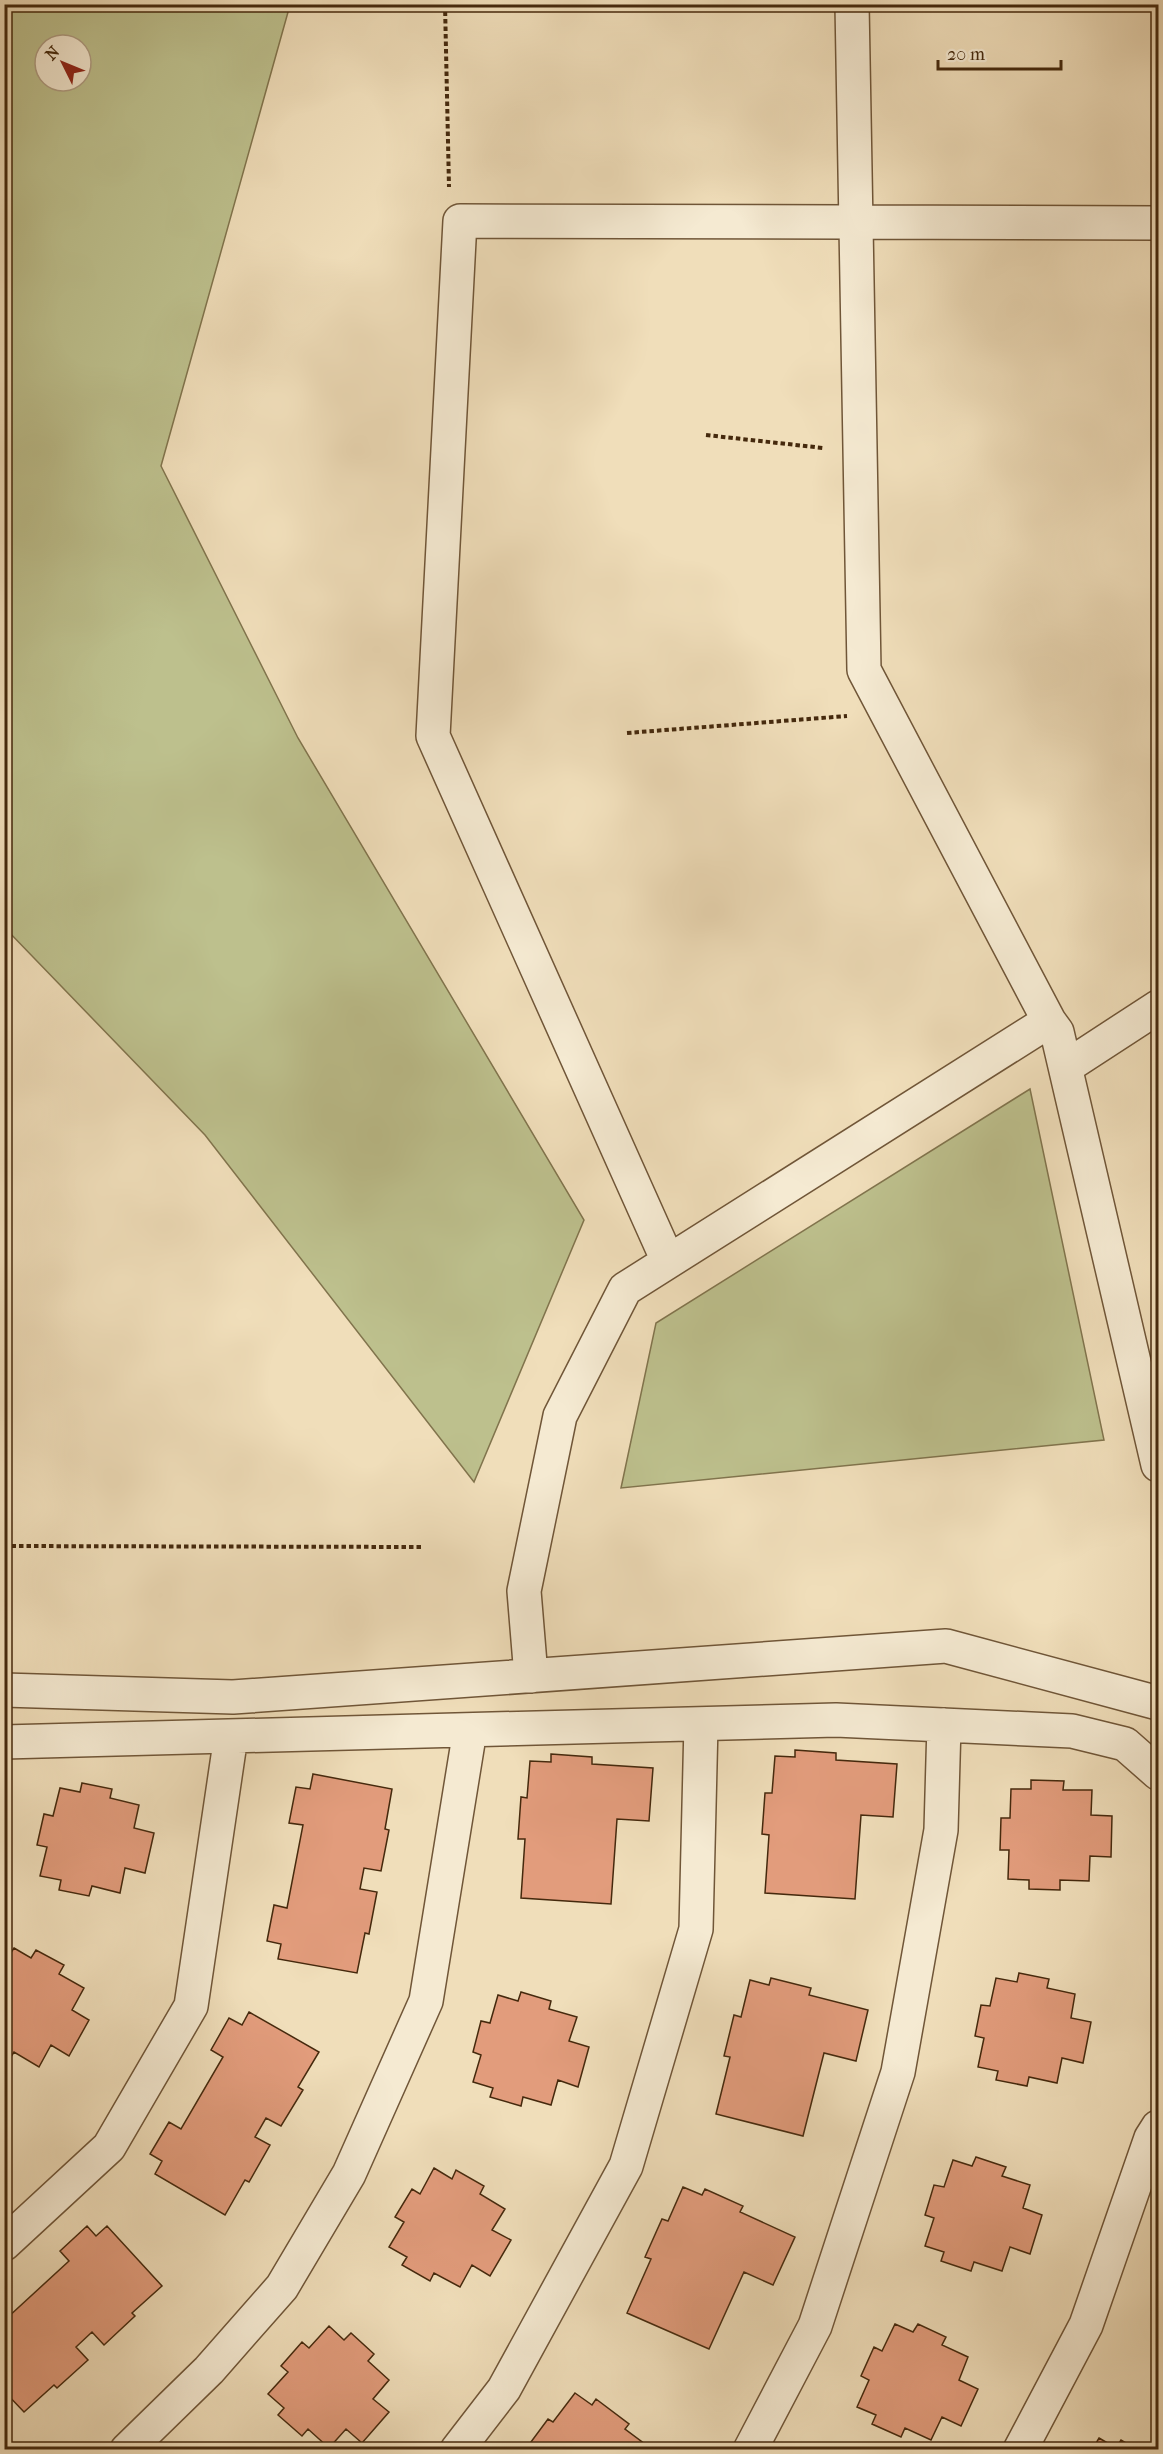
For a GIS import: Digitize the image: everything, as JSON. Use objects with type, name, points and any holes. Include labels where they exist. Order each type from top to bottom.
[{"type":"street","points":[[852,4],[864,670],[1049,1021],[1057,1032],[1158,1465]]},
{"type":"street","points":[[668,1262],[433,736],[460,221],[1158,223]]},
{"type":"street","points":[[1066,1067],[1158,1006]]},
{"type":"street","points":[[531,1676],[524,1591],[560,1416],[625,1289],[1049,1021]]},
{"type":"street","points":[[4,1690],[233,1697],[945,1646],[1158,1703]]},
{"type":"street","points":[[4,1742],[836,1720],[1072,1731],[1125,1744],[1158,1773]]},
{"type":"street","points":[[457,2450],[504,2389],[626,2166],[696,1929],[701,1724]]},
{"type":"street","points":[[750,2450],[815,2325],[898,2072],[941,1830],[944,1725]]},
{"type":"street","points":[[127,2450],[210,2370],[282,2286],[349,2174],[426,2001],[470,1730]]},
{"type":"street","points":[[4,2244],[109,2147],[190,2006],[231,1736]]},
{"type":"street","points":[[1020,2450],[1086,2325],[1151,2138],[1158,2127]]},
{"type":"path","points":[[445,4],[449,191],[460,221]]},
{"type":"path","points":[[706,435],[860,452]]},
{"type":"path","points":[[627,733],[886,713]]},
{"type":"path","points":[[4,1546],[423,1547]]},
{"type":"green space","points":[[5,4],[290,5],[161,466],[298,738],[584,1220],[474,1482],[205,1135],[5,928]]},
{"type":"green space","points":[[1030,1089],[1104,1440],[621,1488],[656,1323]]},
{"type":"building","points":[[795,1750],[836,1753],[836,1760],[897,1764],[893,1817],[861,1815],[855,1899],[765,1893],[769,1835],[762,1834],[765,1793],[772,1793],[775,1756],[795,1757]]},
{"type":"building","points":[[551,1754],[592,1757],[592,1764],[653,1768],[649,1821],[617,1819],[611,1904],[521,1898],[525,1839],[518,1839],[521,1797],[527,1798],[530,1761],[551,1762]]},
{"type":"building","points":[[313,1774],[392,1789],[385,1829],[389,1830],[381,1871],[364,1868],[360,1889],[377,1892],[369,1934],[365,1933],[357,1973],[278,1959],[281,1944],[267,1941],[274,1905],[287,1908],[303,1825],[289,1823],[296,1787],[310,1789]]},
{"type":"building","points":[[1031,1780],[1064,1781],[1063,1790],[1092,1790],[1091,1815],[1112,1816],[1111,1857],[1090,1856],[1089,1881],[1060,1880],[1060,1890],[1029,1889],[1029,1880],[1008,1879],[1009,1850],[1000,1850],[1001,1818],[1010,1818],[1011,1789],[1031,1789]]},
{"type":"building","points":[[82,1783],[112,1789],[110,1798],[139,1805],[134,1828],[154,1833],[145,1873],[125,1868],[120,1893],[92,1886],[89,1896],[59,1890],[61,1880],[40,1876],[47,1847],[37,1845],[44,1814],[53,1816],[60,1788],[80,1792]]},
{"type":"building","points":[[14,1948],[31,1958],[36,1950],[64,1965],[59,1974],[84,1988],[72,2010],[89,2020],[69,2056],[51,2045],[39,2067],[14,2052],[9,2060],[4,2058],[4,1963]]},
{"type":"building","points":[[1019,1973],[1049,1979],[1047,1988],[1075,1994],[1071,2018],[1091,2022],[1083,2063],[1062,2058],[1057,2083],[1029,2077],[1027,2086],[996,2080],[998,2071],[978,2067],[984,2038],[975,2036],[981,2005],[990,2006],[996,1978],[1017,1982]]},
{"type":"building","points":[[771,1978],[811,1988],[809,1995],[868,2010],[856,2061],[824,2053],[803,2136],[716,2114],[730,2057],[724,2056],[734,2015],[741,2017],[750,1980],[769,1985]]},
{"type":"building","points":[[521,1992],[551,2001],[549,2009],[577,2017],[569,2041],[589,2047],[578,2087],[558,2080],[551,2105],[523,2097],[521,2106],[490,2097],[493,2088],[473,2082],[481,2055],[473,2052],[481,2021],[490,2023],[498,1995],[518,2001]]},
{"type":"building","points":[[249,2012],[319,2052],[298,2087],[303,2090],[281,2126],[266,2118],[255,2137],[270,2145],[249,2182],[245,2180],[225,2215],[155,2174],[162,2161],[150,2154],[169,2122],[181,2129],[223,2057],[211,2050],[229,2018],[242,2025]]},
{"type":"building","points":[[976,2157],[1006,2167],[1002,2176],[1030,2185],[1023,2208],[1042,2215],[1030,2254],[1010,2247],[1002,2271],[974,2262],[971,2271],[941,2261],[944,2252],[925,2246],[934,2218],[925,2215],[934,2185],[944,2187],[953,2160],[972,2166]]},
{"type":"building","points":[[434,2168],[452,2179],[456,2170],[484,2186],[480,2194],[505,2209],[492,2230],[511,2240],[490,2276],[472,2265],[460,2287],[434,2273],[430,2281],[402,2265],[407,2257],[389,2247],[404,2222],[395,2217],[412,2189],[420,2194]]},
{"type":"building","points":[[683,2187],[702,2195],[705,2189],[743,2206],[740,2212],[795,2237],[773,2285],[744,2272],[709,2349],[627,2313],[651,2259],[645,2257],[662,2219],[668,2221]]},
{"type":"building","points":[[87,2226],[96,2236],[107,2226],[162,2286],[132,2313],[135,2316],[104,2345],[92,2332],[76,2347],[88,2360],[57,2388],[54,2385],[24,2412],[4,2391],[4,2315],[7,2318],[69,2261],[60,2251]]},
{"type":"building","points":[[895,2324],[913,2332],[918,2324],[946,2337],[942,2345],[968,2357],[959,2380],[978,2389],[961,2426],[942,2417],[931,2440],[905,2428],[901,2437],[872,2424],[876,2415],[857,2407],[869,2380],[861,2376],[874,2347],[882,2351]]},
{"type":"building","points":[[329,2326],[344,2340],[351,2333],[374,2354],[368,2361],[389,2380],[373,2399],[389,2412],[362,2443],[346,2429],[329,2448],[308,2429],[302,2436],[278,2415],[284,2408],[268,2394],[288,2372],[281,2366],[302,2342],[309,2348]]},
{"type":"building","points":[[575,2393],[592,2405],[596,2399],[629,2424],[625,2429],[653,2450],[525,2450],[548,2419],[553,2422]]},
{"type":"building","points":[[1099,2438],[1116,2448],[1121,2440],[1138,2450],[1092,2450]]}]
